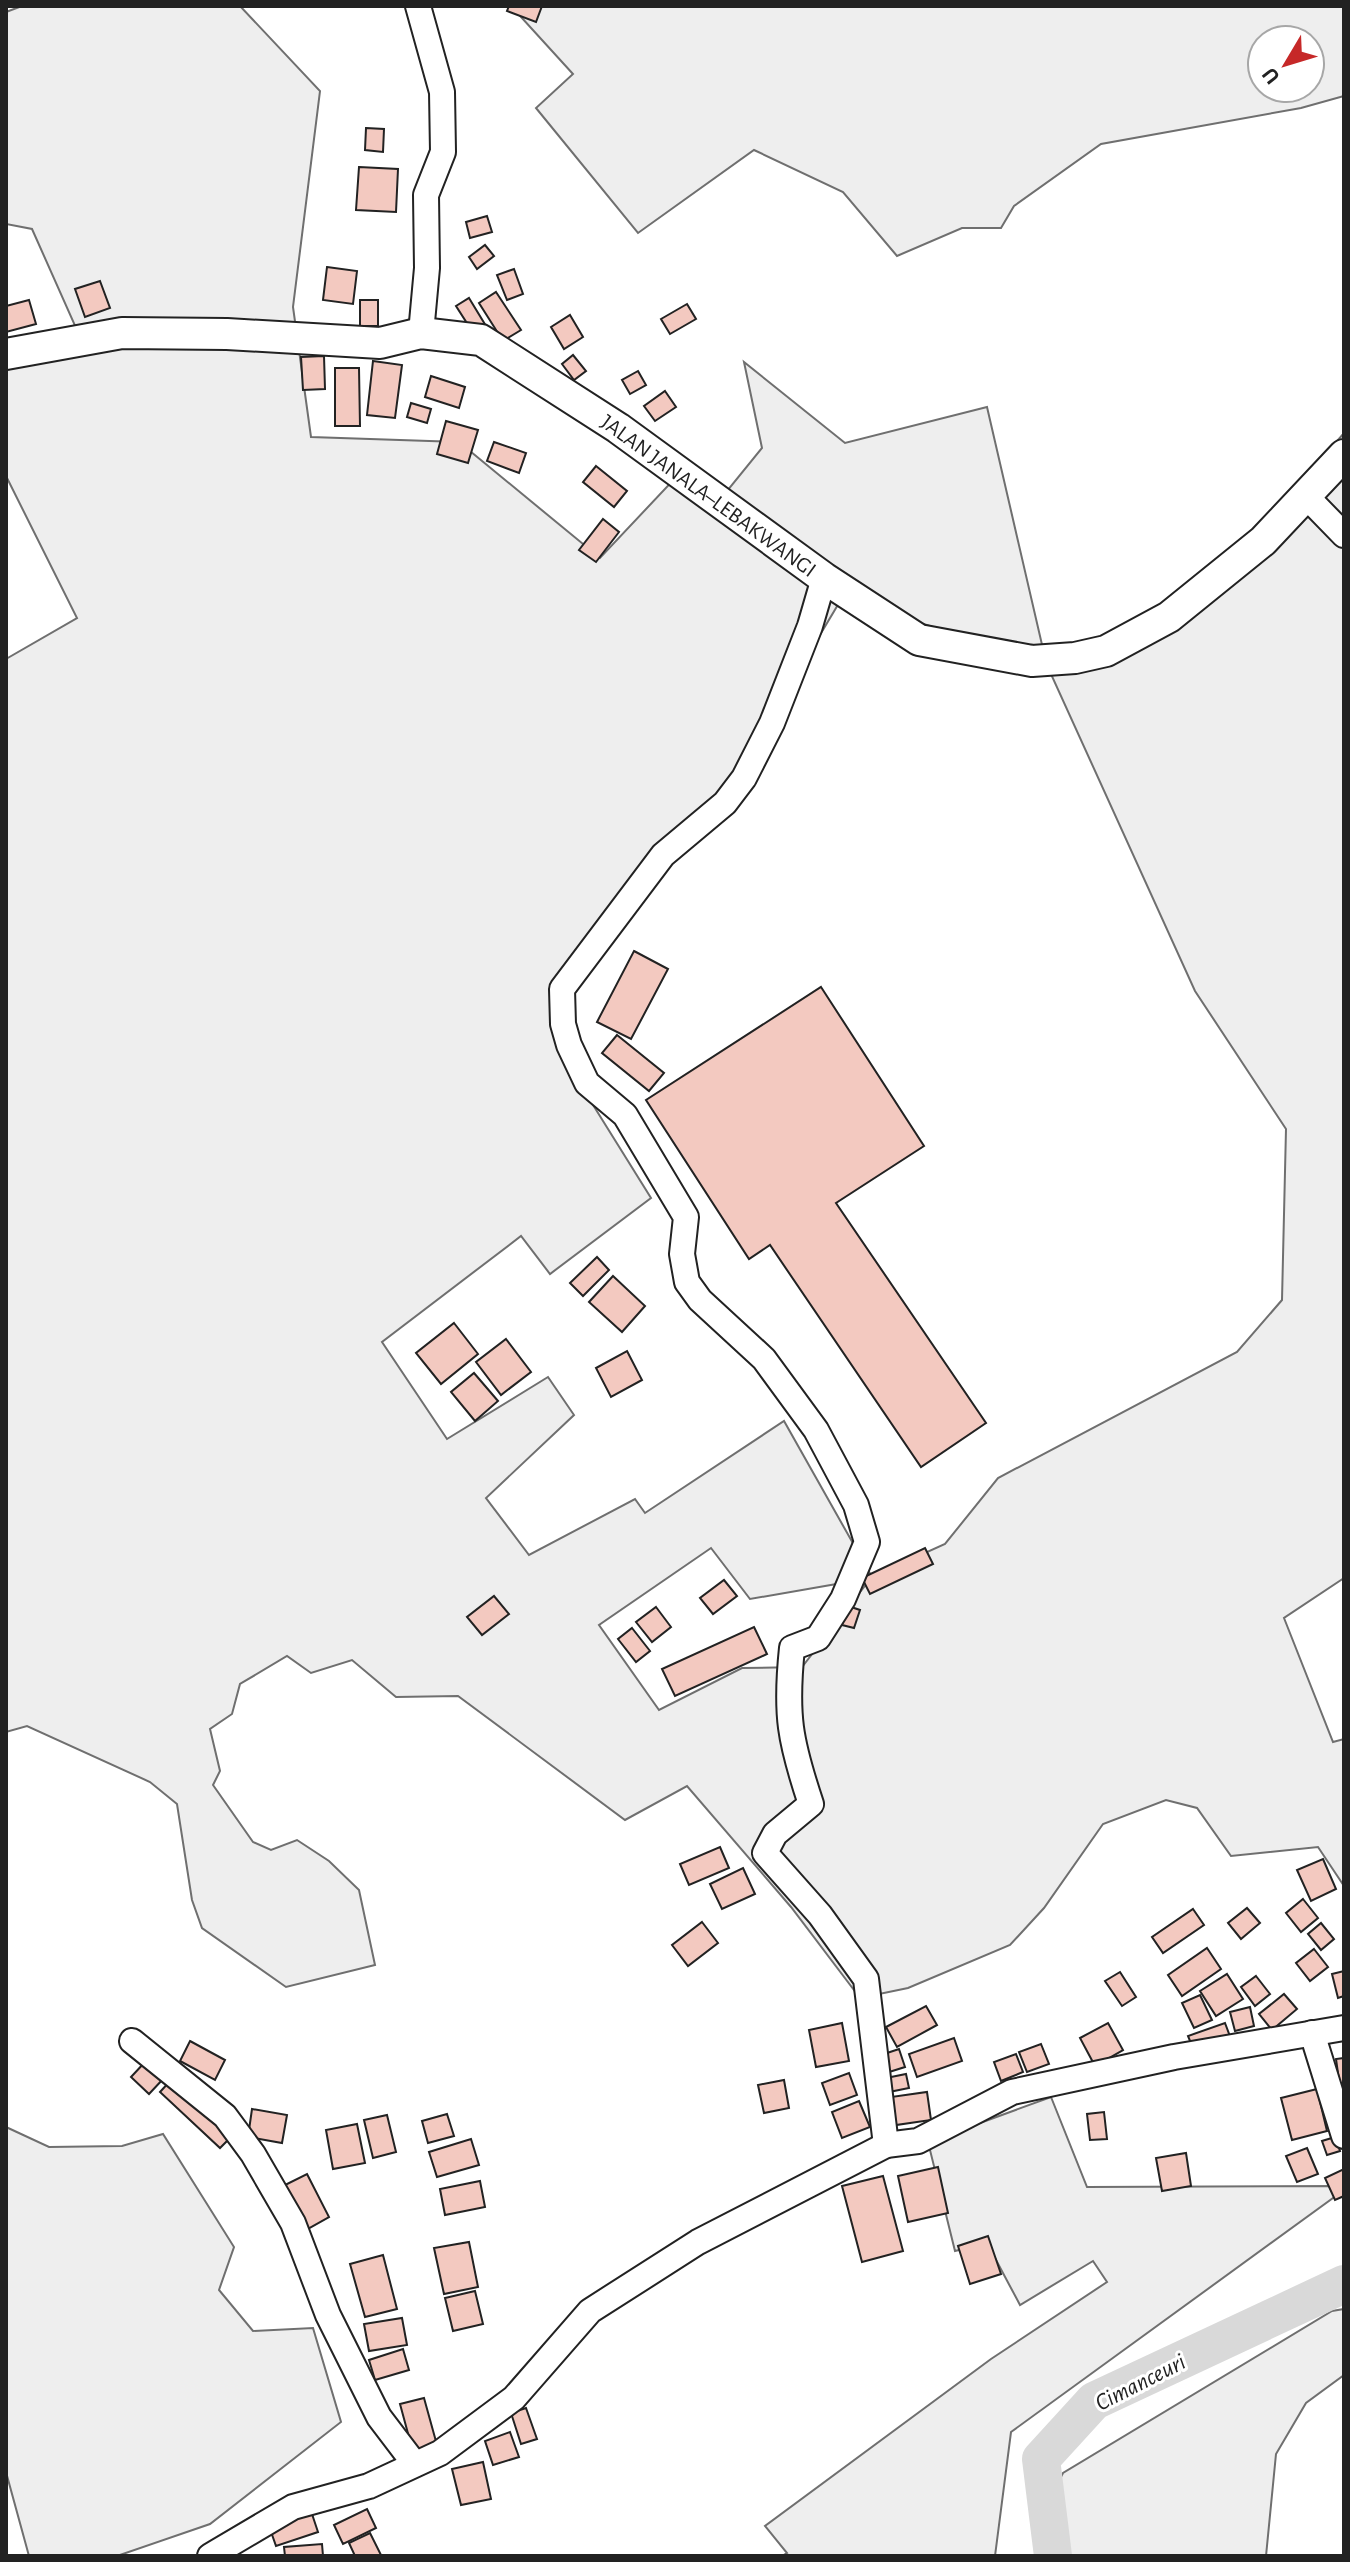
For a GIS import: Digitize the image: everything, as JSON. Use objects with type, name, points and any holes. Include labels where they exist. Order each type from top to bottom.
[{"type":"main road","name":"JALAN JANALA–LEBAKWANGI","points":[[6,354],[122,333],[227,334],[380,343],[421,333],[481,340],[618,428],[824,578],[919,640],[1032,661],[1075,658],[1106,651],[1169,617],[1263,541],[1344,455]]},
{"type":"street","points":[[418,6],[442,92],[443,152],[426,195],[427,268],[421,333]]},
{"type":"street","points":[[1305,495],[1344,535]]},
{"type":"street","points":[[824,578],[810,626],[772,723],[744,778],[725,803],[663,855],[562,989],[563,1024],[587,1083],[625,1115],[686,1217],[682,1254],[687,1282],[700,1300],[764,1359],[816,1430],[856,1505],[867,1542],[843,1599],[818,1638],[792,1648],[786,1701],[793,1749],[811,1804],[775,1834],[765,1853],[820,1915],[866,1979],[886,2145]]},
{"type":"street","points":[[210,2556],[293,2507],[369,2486],[440,2453],[514,2398],[590,2311],[698,2242],[886,2145],[918,2141],[1012,2092],[1174,2057],[1344,2028]]},
{"type":"street","points":[[1312,2033],[1344,2136]]},
{"type":"street","points":[[132,2041],[225,2116],[253,2154],[293,2223],[328,2315],[379,2417],[414,2463]]},
{"type":"shaded area","points":[[22,6],[240,6],[320,91],[293,307],[311,437],[459,442],[600,558],[679,474],[719,501],[762,448],[744,362],[845,443],[987,407],[1046,662],[1140,628],[1264,526],[1344,433],[1344,1578],[1284,1618],[1333,1742],[1344,1739],[1344,1886],[1318,1847],[1231,1856],[1197,1808],[1166,1800],[1103,1824],[1044,1908],[1010,1945],[908,1988],[860,1998],[791,1907],[687,1786],[625,1820],[458,1696],[396,1697],[352,1660],[311,1673],[287,1656],[240,1684],[232,1714],[210,1729],[220,1771],[213,1785],[253,1842],[271,1850],[297,1840],[329,1861],[359,1890],[375,1965],[286,1987],[202,1928],[192,1900],[177,1804],[150,1782],[27,1726],[6,1732],[6,659],[77,618],[6,476],[6,350],[77,330],[32,229],[6,224],[6,12]],"holes":[[[842,598],[1046,663],[1195,991],[1286,1129],[1282,1300],[1237,1352],[998,1478],[945,1544],[872,1577],[784,1421],[645,1513],[635,1499],[529,1555],[486,1498],[574,1415],[548,1377],[447,1439],[382,1342],[521,1236],[550,1274],[651,1198],[565,1060],[560,1008],[731,784]],[[711,1548],[750,1599],[871,1578],[802,1667],[742,1668],[659,1710],[599,1625]]]},
{"type":"shaded area","points":[[511,6],[1344,6],[1344,96],[1326,101],[1326,24],[1246,24],[1246,104],[1315,104],[1101,144],[1014,206],[1001,228],[962,228],[897,256],[843,192],[754,150],[638,233],[536,108],[573,74]]},
{"type":"shaded area","points":[[1051,2097],[1087,2187],[1344,2186],[1344,2190],[1011,2432],[995,2556],[782,2556],[787,2553],[765,2526],[991,2359],[1107,2282],[1093,2261],[1020,2305],[987,2243],[955,2251],[928,2142]]},
{"type":"shaded area","points":[[6,2127],[49,2147],[122,2146],[163,2134],[234,2247],[219,2290],[253,2331],[313,2328],[341,2422],[210,2524],[117,2556],[29,2556],[6,2472]]},
{"type":"shaded area","points":[[1344,2309],[1344,2375],[1306,2403],[1276,2454],[1266,2556],[1065,2556],[1051,2497],[1063,2473],[1332,2311]]},
{"type":"building","points":[[509,6],[542,6],[536,22],[507,11]]},
{"type":"building","points":[[366,128],[384,129],[383,152],[365,150]]},
{"type":"building","points":[[359,167],[398,169],[396,212],[356,210]]},
{"type":"building","points":[[487,216],[492,232],[470,238],[466,222]]},
{"type":"building","points":[[485,245],[494,256],[477,269],[469,257]]},
{"type":"building","points":[[327,267],[357,271],[353,304],[323,300]]},
{"type":"building","points":[[514,269],[523,294],[507,300],[497,275]]},
{"type":"building","points":[[100,281],[110,308],[85,317],[75,289]]},
{"type":"building","points":[[496,292],[521,330],[503,341],[479,303]]},
{"type":"building","points":[[469,298],[486,326],[474,334],[456,306]]},
{"type":"building","points":[[29,300],[36,324],[6,332],[6,306]]},
{"type":"building","points":[[360,300],[378,300],[378,326],[360,326]]},
{"type":"building","points":[[687,304],[696,319],[670,334],[661,319]]},
{"type":"building","points":[[570,315],[583,337],[564,349],[551,327]]},
{"type":"building","points":[[573,355],[586,371],[574,380],[562,364]]},
{"type":"building","points":[[324,356],[325,389],[303,390],[301,357]]},
{"type":"building","points":[[373,361],[402,365],[395,418],[367,415]]},
{"type":"building","points":[[335,368],[359,368],[360,426],[335,426]]},
{"type":"building","points":[[638,371],[646,385],[630,394],[622,380]]},
{"type":"building","points":[[431,376],[465,387],[459,408],[425,397]]},
{"type":"building","points":[[665,391],[676,407],[655,421],[644,406]]},
{"type":"building","points":[[411,403],[431,409],[427,423],[407,417]]},
{"type":"building","points":[[446,421],[478,430],[468,463],[437,454]]},
{"type":"building","points":[[494,442],[526,453],[519,473],[487,461]]},
{"type":"building","points":[[596,466],[627,491],[614,507],[583,482]]},
{"type":"building","points":[[603,519],[619,532],[596,562],[579,550]]},
{"type":"building","points":[[634,951],[668,969],[631,1039],[597,1022]]},
{"type":"building","points":[[821,987],[924,1146],[836,1203],[986,1423],[921,1467],[770,1245],[749,1259],[646,1100]]},
{"type":"building","points":[[617,1035],[664,1073],[649,1091],[602,1053]]},
{"type":"building","points":[[597,1257],[609,1270],[583,1296],[570,1283]]},
{"type":"building","points":[[613,1276],[645,1306],[622,1332],[589,1302]]},
{"type":"building","points":[[454,1323],[478,1354],[441,1384],[416,1353]]},
{"type":"building","points":[[506,1339],[531,1372],[501,1395],[476,1362]]},
{"type":"building","points":[[627,1351],[642,1380],[611,1397],[596,1368]]},
{"type":"building","points":[[474,1373],[498,1401],[475,1421],[451,1392]]},
{"type":"building","points":[[925,1548],[933,1564],[870,1594],[862,1578]]},
{"type":"building","points":[[724,1580],[737,1596],[713,1614],[700,1598]]},
{"type":"building","points":[[494,1596],[509,1614],[482,1635],[467,1617]]},
{"type":"building","points":[[848,1606],[860,1610],[854,1628],[842,1625]]},
{"type":"building","points":[[656,1607],[671,1627],[652,1642],[636,1622]]},
{"type":"building","points":[[754,1627],[767,1654],[675,1696],[662,1669]]},
{"type":"building","points":[[632,1628],[650,1651],[636,1662],[618,1639]]},
{"type":"building","points":[[720,1847],[729,1868],[689,1885],[680,1864]]},
{"type":"building","points":[[1323,1859],[1336,1889],[1311,1901],[1297,1870]]},
{"type":"building","points":[[743,1868],[755,1894],[722,1909],[710,1884]]},
{"type":"building","points":[[1303,1899],[1318,1918],[1301,1932],[1286,1913]]},
{"type":"building","points":[[1247,1908],[1260,1923],[1241,1939],[1228,1923]]},
{"type":"building","points":[[1193,1909],[1204,1925],[1163,1953],[1152,1937]]},
{"type":"building","points":[[702,1922],[718,1943],[688,1966],[672,1945]]},
{"type":"building","points":[[1321,1923],[1334,1939],[1321,1950],[1308,1934]]},
{"type":"building","points":[[1207,1948],[1221,1969],[1182,1996],[1168,1975]]},
{"type":"building","points":[[1314,1949],[1328,1967],[1310,1981],[1296,1963]]},
{"type":"building","points":[[1344,1971],[1344,1996],[1338,1998],[1332,1974]]},
{"type":"building","points":[[1120,1972],[1136,1997],[1122,2006],[1105,1981]]},
{"type":"building","points":[[1227,1974],[1243,1999],[1216,2016],[1200,1991]]},
{"type":"building","points":[[1256,1976],[1270,1994],[1255,2006],[1241,1987]]},
{"type":"building","points":[[1284,1994],[1297,2009],[1272,2030],[1259,2014]]},
{"type":"building","points":[[1200,1995],[1212,2020],[1194,2028],[1182,2003]]},
{"type":"building","points":[[926,2006],[937,2025],[897,2047],[886,2027]]},
{"type":"building","points":[[1250,2007],[1254,2026],[1235,2031],[1230,2012]]},
{"type":"building","points":[[842,2023],[849,2061],[816,2067],[809,2030]]},
{"type":"building","points":[[1108,2023],[1123,2050],[1095,2066],[1080,2038]]},
{"type":"building","points":[[1225,2023],[1231,2039],[1195,2053],[1188,2036]]},
{"type":"building","points":[[954,2038],[962,2061],[917,2077],[909,2054]]},
{"type":"building","points":[[190,2041],[225,2060],[215,2080],[180,2061]]},
{"type":"building","points":[[1041,2044],[1049,2064],[1027,2072],[1019,2052]]},
{"type":"building","points":[[899,2049],[905,2067],[886,2073],[881,2055]]},
{"type":"building","points":[[1016,2054],[1023,2072],[1001,2081],[994,2062]]},
{"type":"building","points":[[1344,2058],[1344,2088],[1340,2088],[1336,2059]]},
{"type":"building","points":[[146,2061],[164,2078],[149,2094],[131,2077]]},
{"type":"building","points":[[849,2073],[857,2095],[830,2105],[822,2083]]},
{"type":"building","points":[[906,2074],[909,2088],[889,2092],[886,2078]]},
{"type":"building","points":[[171,2080],[232,2136],[220,2148],[160,2092]]},
{"type":"building","points":[[784,2080],[789,2108],[764,2113],[758,2085]]},
{"type":"building","points":[[1317,2089],[1327,2131],[1292,2140],[1281,2098]]},
{"type":"building","points":[[927,2092],[931,2120],[896,2125],[891,2097]]},
{"type":"building","points":[[859,2101],[870,2127],[842,2138],[832,2112]]},
{"type":"building","points":[[252,2109],[287,2115],[282,2143],[248,2137]]},
{"type":"building","points":[[1104,2112],[1107,2139],[1090,2140],[1087,2114]]},
{"type":"building","points":[[447,2114],[454,2136],[428,2143],[422,2121]]},
{"type":"building","points":[[387,2115],[396,2152],[373,2158],[364,2120]]},
{"type":"building","points":[[357,2124],[365,2163],[333,2169],[326,2130]]},
{"type":"building","points":[[1335,2137],[1340,2151],[1327,2155],[1322,2141]]},
{"type":"building","points":[[471,2139],[479,2165],[437,2177],[429,2152]]},
{"type":"building","points":[[1307,2148],[1318,2174],[1297,2182],[1286,2156]]},
{"type":"building","points":[[1186,2153],[1191,2186],[1162,2191],[1156,2158]]},
{"type":"building","points":[[938,2167],[948,2213],[908,2222],[898,2176]]},
{"type":"building","points":[[1344,2169],[1344,2196],[1335,2200],[1325,2178]]},
{"type":"building","points":[[307,2174],[329,2217],[304,2231],[281,2187]]},
{"type":"building","points":[[883,2176],[903,2251],[862,2262],[842,2186]]},
{"type":"building","points":[[480,2181],[485,2207],[445,2215],[440,2189]]},
{"type":"building","points":[[988,2236],[1001,2274],[970,2284],[958,2246]]},
{"type":"building","points":[[469,2242],[478,2287],[444,2294],[434,2248]]},
{"type":"building","points":[[383,2255],[397,2309],[365,2317],[350,2264]]},
{"type":"building","points":[[475,2291],[483,2324],[453,2331],[445,2298]]},
{"type":"building","points":[[402,2318],[407,2345],[369,2351],[364,2324]]},
{"type":"building","points":[[403,2349],[409,2370],[375,2380],[369,2360]]},
{"type":"building","points":[[424,2398],[437,2445],[413,2452],[400,2404]]},
{"type":"building","points":[[526,2408],[537,2439],[521,2444],[511,2413]]},
{"type":"building","points":[[510,2432],[519,2457],[493,2465],[485,2441]]},
{"type":"building","points":[[483,2462],[491,2499],[461,2505],[452,2469]]},
{"type":"building","points":[[367,2509],[376,2528],[343,2544],[334,2525]]},
{"type":"building","points":[[311,2511],[318,2532],[276,2546],[269,2526]]},
{"type":"building","points":[[370,2533],[381,2555],[355,2556],[349,2543]]},
{"type":"building","points":[[322,2544],[323,2556],[285,2556],[284,2547]]},
{"type":"waterway","name":"Cimanceuri","points":[[1053,2556],[1041,2459],[1094,2401],[1344,2284]]}]
